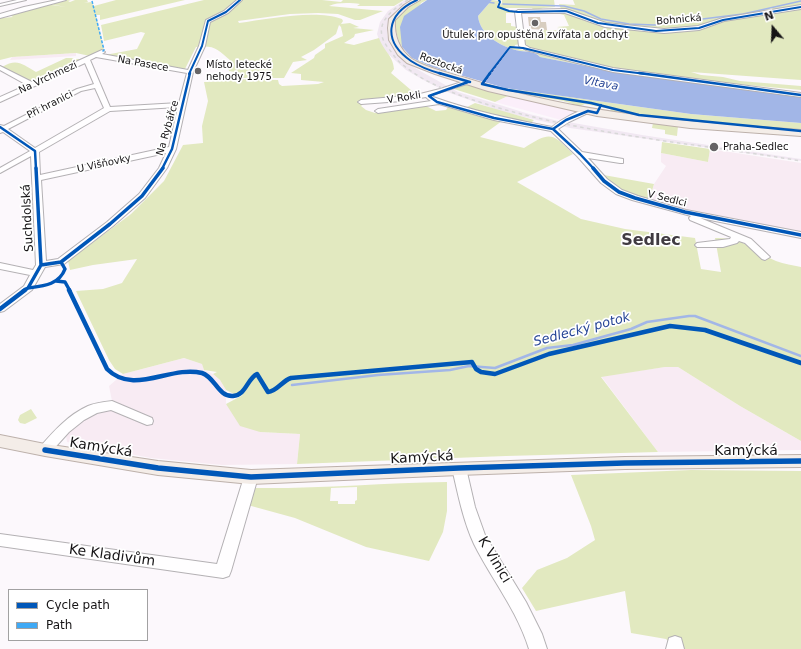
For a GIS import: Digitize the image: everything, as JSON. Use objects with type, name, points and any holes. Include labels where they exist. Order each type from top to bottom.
[{"type":"main road","name":"Roztocká","points":[[417,0],[406,6],[394,17],[391,28],[393,40],[401,53],[410,61],[438,72],[491,89],[588,111],[690,125],[801,134]]},
{"type":"main road","name":"Kamýcká","points":[[0,441],[45,450],[158,468],[251,477],[625,463],[801,461]]},
{"type":"street","points":[[0,5],[24,0]]},
{"type":"street","points":[[34,0],[45,4],[59,6]]},
{"type":"street","points":[[0,16],[64,0]]},
{"type":"street","name":"Na Rybářce","points":[[39,270],[60,262],[124,213],[142,196],[155,180],[163,168],[172,149],[190,72],[202,46],[208,21],[226,12],[240,0]]},
{"type":"street","name":"Bohnická","points":[[801,7],[723,20],[699,28],[664,31],[605,25],[558,8],[518,12],[522,46],[524,48],[613,70],[801,95]]},
{"type":"street","name":"Na Vrchmezí","points":[[0,100],[102,52]]},
{"type":"street","name":"Na Pasece","points":[[95,55],[190,72]]},
{"type":"street","points":[[86,60],[108,109]]},
{"type":"street","points":[[2,64],[32,86]]},
{"type":"street","points":[[70,67],[90,66]]},
{"type":"street","name":"V Rokli","points":[[362,102],[396,101],[429,95],[468,82]]},
{"type":"street","name":"Při hranici","points":[[1,129],[79,90],[98,85]]},
{"type":"street","points":[[429,95],[430,98],[437,102],[494,118],[553,129],[566,120],[588,111]]},
{"type":"street","points":[[378,111],[437,102]]},
{"type":"street","points":[[0,171],[108,109],[183,105]]},
{"type":"street","points":[[1,129],[35,151]]},
{"type":"street","name":"V Sedlci","points":[[553,129],[580,154],[596,174],[619,192],[644,201],[685,212],[801,235]]},
{"type":"street","name":"U Višňovky","points":[[37,178],[172,149]]},
{"type":"street","name":"Suchdolská","points":[[35,151],[39,270]]},
{"type":"street","points":[[580,154],[620,161]]},
{"type":"street","points":[[685,212],[690,217],[748,241],[765,257]]},
{"type":"street","points":[[700,245],[729,243],[734,241],[736,237]]},
{"type":"street","points":[[0,266],[39,270],[28,288],[0,309]]},
{"type":"street","points":[[45,450],[64,429],[79,417],[93,409],[112,404],[147,421]]},
{"type":"street","name":"K Vinici","points":[[460,468],[471,519],[483,545],[522,609],[533,633],[538,649]]},
{"type":"street","name":"Ke Kladivům","points":[[0,540],[223,571],[251,477]]},
{"type":"shaded area","points":[[405,0],[414,0],[397,12],[388,23],[387,34],[390,44],[397,53],[415,68],[458,92],[529,114],[567,123],[801,159],[801,161],[570,128],[500,111],[450,93],[406,70],[388,54],[381,45],[377,34],[380,22],[388,11]]},
{"type":"shaded area","points":[[76,53],[76,56],[10,60],[12,57]]},
{"type":"shaded area","points":[[510,95],[579,111],[580,113],[561,120],[495,102]]},
{"type":"shaded area","points":[[710,149],[801,163],[801,232],[673,208],[649,201],[654,184],[666,166],[661,162],[661,153],[708,162]]},
{"type":"shaded area","points":[[184,358],[202,364],[204,370],[213,374],[220,380],[226,390],[226,404],[260,432],[300,434],[297,464],[222,465],[151,458],[67,442],[66,436],[79,419],[112,401],[109,386],[123,374]]},
{"type":"shaded area","points":[[665,367],[678,367],[740,406],[801,441],[801,450],[658,452],[601,376]]},
{"type":"green space","points":[[67,0],[71,0],[68,1],[70,2],[75,0],[87,0],[88,2],[84,3],[91,2],[94,6],[116,0],[185,0],[100,20],[100,15],[96,15],[104,50],[90,56],[76,53],[12,57],[0,60],[0,18],[13,17],[9,15],[0,17],[23,9],[45,4],[66,7],[49,4]]},
{"type":"green space","points":[[204,0],[322,0],[341,2],[343,0],[404,0],[394,6],[357,6],[360,4],[344,3],[329,6],[383,11],[360,20],[355,20],[338,14],[318,13],[290,14],[238,21],[239,23],[277,17],[319,15],[342,19],[343,21],[341,24],[350,23],[359,27],[353,28],[374,30],[355,34],[354,37],[344,43],[354,45],[379,38],[392,60],[394,69],[391,73],[418,96],[363,104],[361,106],[366,110],[375,113],[424,105],[436,111],[446,110],[448,107],[502,121],[480,137],[524,148],[546,137],[555,138],[573,154],[517,182],[581,219],[625,229],[695,238],[701,269],[721,272],[715,238],[725,238],[740,242],[776,261],[801,267],[801,441],[740,406],[678,367],[665,367],[601,377],[658,452],[297,464],[300,434],[260,432],[240,426],[226,404],[243,395],[238,396],[226,390],[220,380],[213,374],[217,372],[204,370],[202,364],[184,358],[123,374],[115,369],[109,360],[76,291],[103,289],[122,283],[137,259],[93,265],[70,270],[68,261],[131,214],[164,181],[183,145],[203,143],[202,126],[208,101],[204,82],[221,81],[221,79],[278,80],[279,84],[282,86],[318,84],[324,82],[301,80],[301,74],[291,73],[314,58],[315,55],[325,48],[325,44],[343,36],[339,25],[336,34],[314,50],[301,57],[307,60],[293,62],[284,78],[233,78],[241,73],[229,71],[228,67],[231,61],[212,47],[196,47],[185,69],[105,55],[137,49],[145,33],[141,32],[104,41],[101,25]]},
{"type":"green space","points":[[421,0],[427,0],[421,3],[402,46],[397,35],[395,20],[411,5]]},
{"type":"green space","points":[[492,0],[499,1],[497,6],[501,9],[499,6],[502,3],[502,0],[554,0],[555,7],[543,8],[534,11],[532,8],[504,8],[516,13],[506,13],[506,23],[511,23],[511,26],[518,27],[520,44],[515,45],[514,48],[566,60],[525,47],[524,38],[526,38],[523,37],[523,33],[541,32],[541,30],[557,30],[561,32],[561,30],[557,29],[562,28],[557,27],[569,26],[564,15],[556,13],[566,10],[561,9],[559,4],[575,5],[573,0],[801,0],[801,80],[691,72],[740,81],[801,86],[801,90],[704,81],[612,70],[704,84],[627,74],[540,57],[533,53],[506,47],[487,35],[478,16]]},
{"type":"green space","points":[[66,58],[83,59],[32,82],[2,67],[7,64],[19,63],[36,72]]},
{"type":"green space","points":[[414,59],[432,67],[474,81],[433,69]]},
{"type":"green space","points":[[466,84],[510,95],[495,102],[454,89]]},
{"type":"green space","points":[[505,88],[691,114],[801,123],[801,132],[686,123],[619,113],[610,111],[611,109],[585,104],[580,106],[563,101],[508,91]]},
{"type":"green space","points":[[475,103],[534,120],[531,123],[463,109]]},
{"type":"green space","points":[[653,123],[678,126],[677,136],[665,134],[665,130],[652,128]]},
{"type":"green space","points":[[662,142],[710,149],[708,162],[661,153]]},
{"type":"green space","points":[[598,174],[654,184],[649,201],[622,191]]},
{"type":"green space","points":[[31,409],[37,418],[25,424],[20,423],[18,420],[20,415]]},
{"type":"green space","points":[[691,470],[801,471],[801,649],[676,649],[666,639],[631,633],[625,591],[536,611],[522,588],[537,570],[567,558],[595,540],[571,475]]},
{"type":"green space","points":[[447,482],[447,511],[443,532],[429,561],[366,547],[295,518],[244,504],[250,488],[299,488]],"holes":[[[357,487],[357,500],[355,501],[355,504],[338,504],[338,501],[330,501],[331,488]]]},
{"type":"water","name":"Vltava","points":[[427,0],[492,0],[478,16],[487,35],[506,47],[533,53],[540,57],[627,74],[801,96],[801,123],[691,114],[505,88],[432,67],[412,58],[402,47],[400,27],[404,16]]},
{"type":"building","name":"Útulek pro opuštěná zvířata a odchyt","points":[[528,17],[540,17],[541,22],[546,22],[547,30],[531,29],[531,26],[529,26]]},
{"type":"waterway","points":[[503,4],[564,6],[584,11],[601,19],[629,24],[654,25],[743,14],[801,1]]},
{"type":"waterway","points":[[486,2],[494,3]]},
{"type":"waterway","name":"Sedlecký potok","points":[[292,385],[378,375],[450,370],[469,366],[495,368],[547,348],[573,345],[631,329],[647,322],[689,316],[695,316],[801,356]]},
{"type":"ferry route","points":[[484,83],[510,47]]},
{"type":"railway","points":[[408,0],[388,15],[384,21],[382,27],[384,41],[401,63],[425,80],[449,91],[499,108],[573,126],[649,139],[801,161]]},
{"type":"marked path","points":[[92,1],[104,50],[102,52]]},
{"type":"cycle path","points":[[41,265],[61,262],[110,224],[142,196],[163,168],[172,149],[190,72],[202,46],[208,21],[226,12],[240,0]]},
{"type":"cycle path","points":[[417,0],[399,11],[391,25],[395,43],[401,53],[422,67],[446,76],[470,82]]},
{"type":"cycle path","points":[[499,0],[500,2],[498,7],[509,11],[566,11],[598,23],[656,31],[699,28],[723,20],[801,7]]},
{"type":"cycle path","points":[[801,95],[613,70],[523,48],[510,47],[482,84],[508,90],[591,103],[639,115],[801,131]]},
{"type":"cycle path","points":[[468,82],[429,96],[437,102],[494,118],[553,129],[580,154],[604,181],[619,192],[635,198],[685,212],[801,235]]},
{"type":"cycle path","points":[[553,129],[566,120],[588,111],[597,113],[601,105]]},
{"type":"cycle path","points":[[0,127],[35,151],[41,265],[28,288],[0,309]]},
{"type":"cycle path","points":[[28,288],[55,282],[60,278],[65,269],[61,262]]},
{"type":"cycle path","points":[[56,281],[65,282],[107,369],[116,377],[127,380],[137,380],[180,373],[201,373],[210,378],[220,390],[228,396],[234,396],[242,393],[253,376],[257,374],[268,392],[271,392],[281,383],[291,378],[472,362],[478,371],[487,374],[495,374],[549,354],[670,326],[682,326],[705,330],[801,363]]},
{"type":"cycle path","points":[[45,450],[158,468],[251,477],[459,468],[625,463],[801,461]]},
{"type":"place","name":"Útulek pro opuštěná zvířata a odchyt","points":[[535,23]]},
{"type":"place","name":"Místo letecké nehody 1975","points":[[198,71]]},
{"type":"place","name":"Praha-Sedlec","points":[[714,147]]},
{"type":"district","name":"Sedlec","points":[[651,241]]}]
